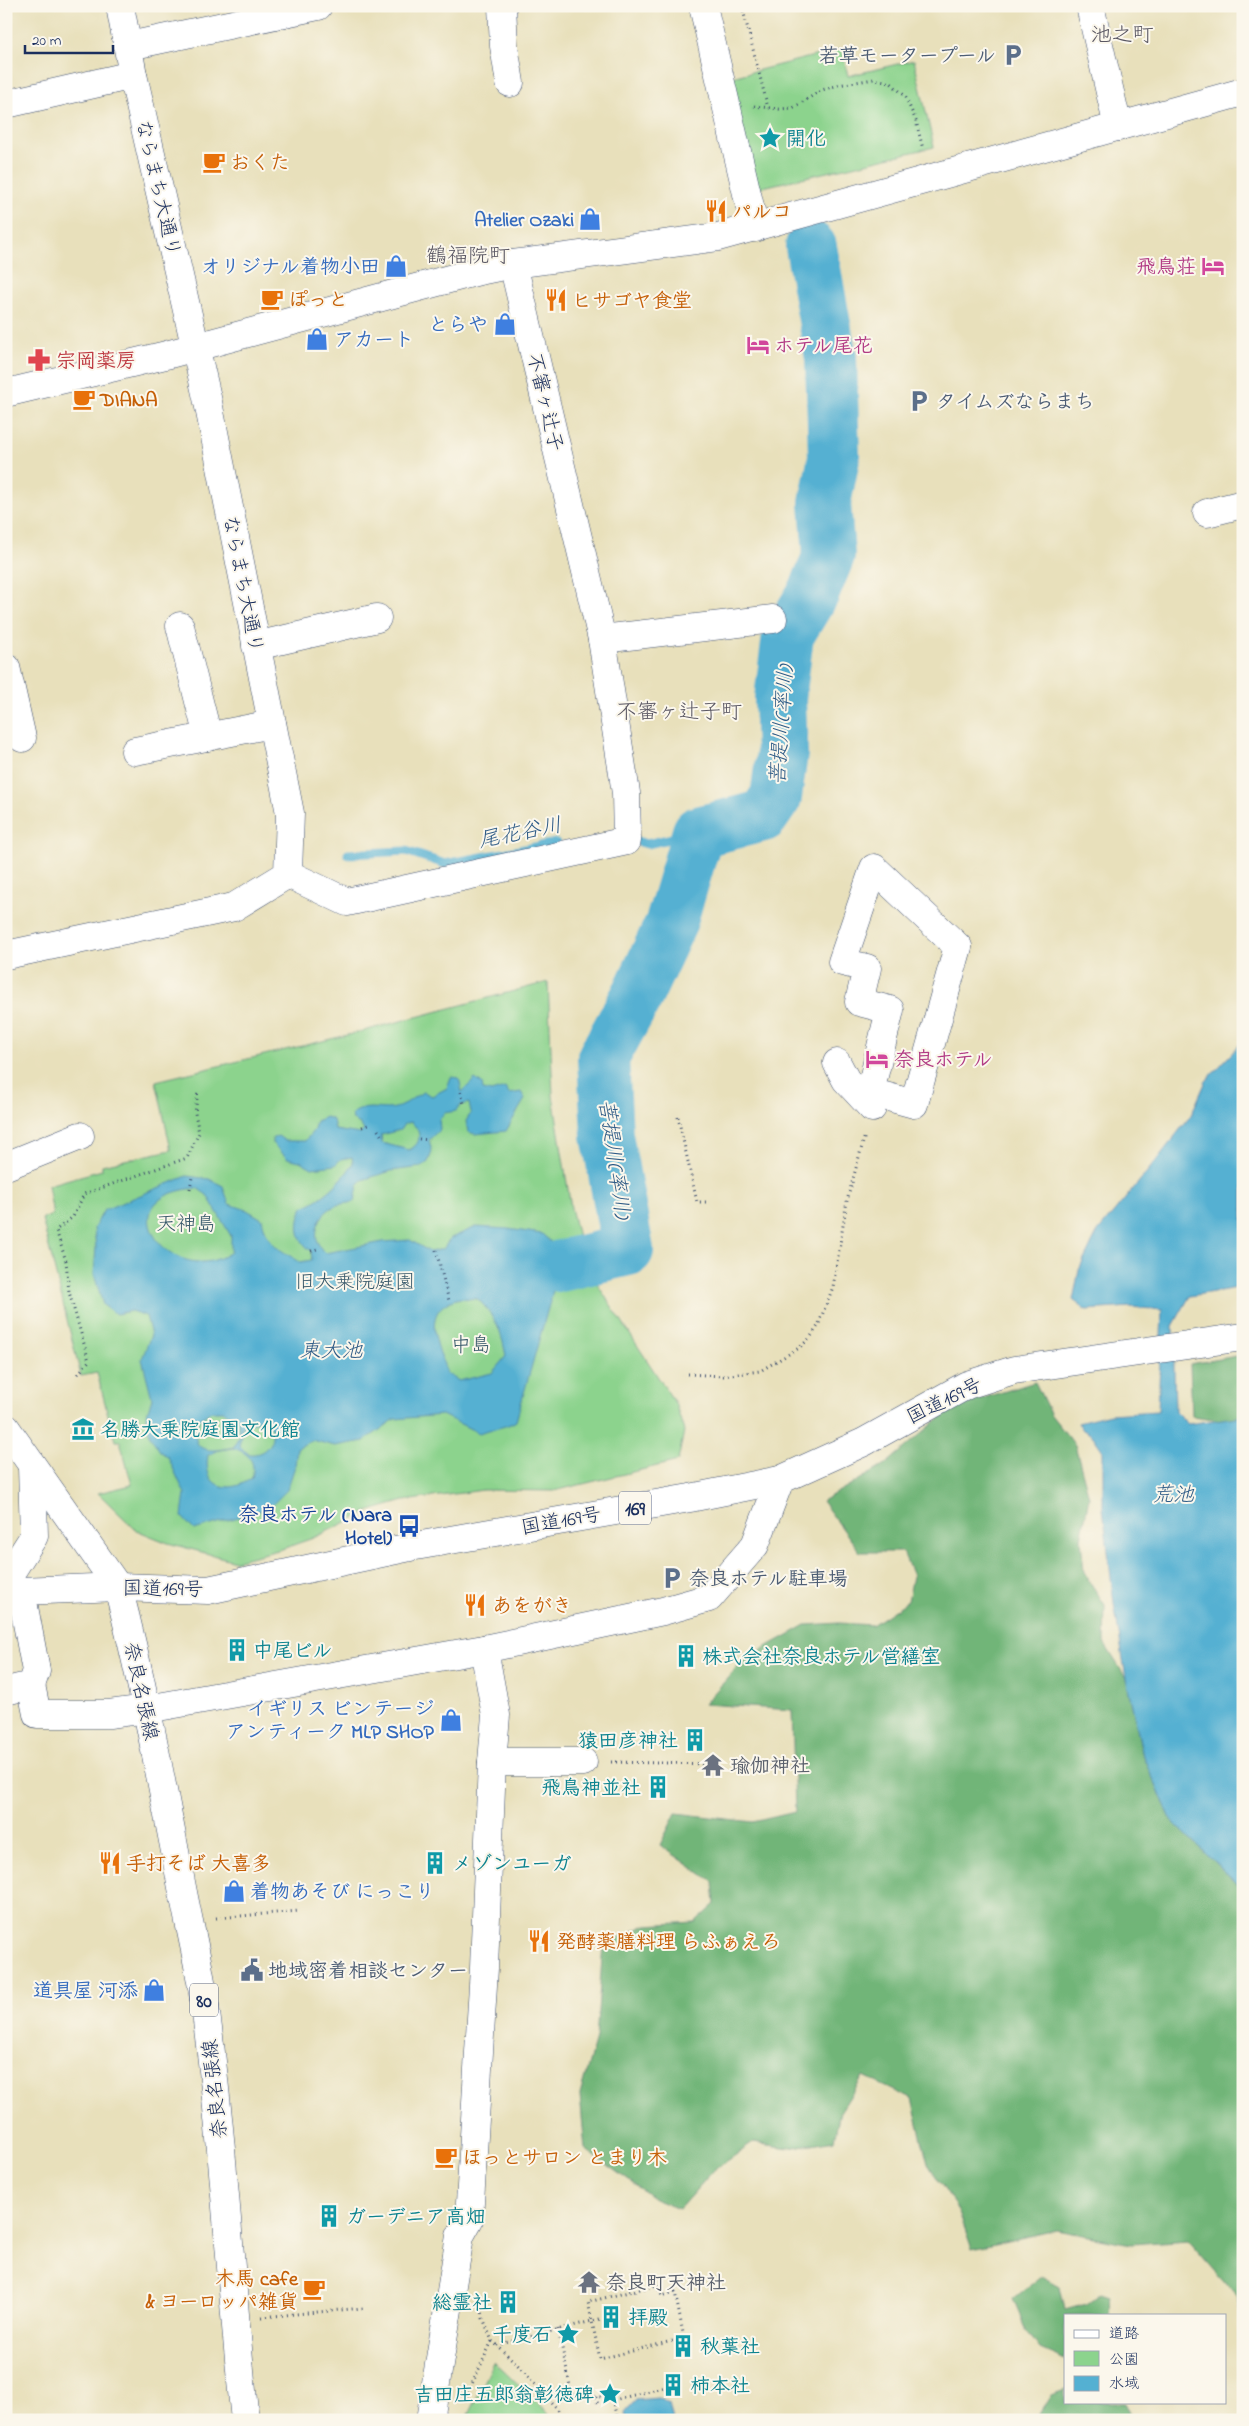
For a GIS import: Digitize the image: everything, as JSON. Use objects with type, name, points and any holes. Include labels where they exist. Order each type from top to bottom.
[{"type":"main road","name":"ならまち大通り","points":[[120,6],[133,75],[196,348],[290,813],[288,874]]},
{"type":"main road","points":[[129,46],[318,6]]},
{"type":"main road","points":[[502,6],[504,46],[510,83]]},
{"type":"main road","points":[[703,6],[755,228]]},
{"type":"main road","points":[[1090,6],[1118,127]]},
{"type":"main road","points":[[6,104],[133,75]]},
{"type":"main road","points":[[6,393],[196,348],[479,271],[513,264],[718,238],[1243,92]]},
{"type":"main road","name":"不審ヶ辻子","points":[[288,874],[347,902],[627,841],[626,793],[602,639],[513,264]]},
{"type":"main road","points":[[1207,513],[1243,504]]},
{"type":"main road","points":[[256,646],[377,618]]},
{"type":"main road","points":[[602,639],[773,619]]},
{"type":"main road","points":[[180,626],[208,737]]},
{"type":"main road","points":[[6,667],[22,738]]},
{"type":"main road","points":[[135,751],[272,724]]},
{"type":"main road","points":[[874,868],[958,947],[914,1104],[870,1092],[890,1010],[859,1002],[867,968],[842,962],[874,868]]},
{"type":"main road","points":[[6,955],[234,907],[288,874]]},
{"type":"main road","points":[[837,1063],[846,1080],[872,1108]]},
{"type":"main road","points":[[6,1166],[80,1136]]},
{"type":"main road","name":"国道169号","points":[[11,1589],[118,1587],[208,1590],[410,1547],[690,1498],[780,1480],[864,1442],[967,1386],[1014,1370],[1243,1337]]},
{"type":"main road","points":[[6,1428],[84,1535],[118,1587]]},
{"type":"main road","points":[[32,1466],[34,1536],[11,1589],[36,1672],[19,1688],[37,1714],[109,1714],[147,1709],[484,1649],[663,1611],[709,1598],[755,1545],[780,1480]]},
{"type":"main road","name":"奈良名張線","points":[[118,1587],[147,1709],[205,2005],[220,2141],[234,2319],[245,2420]]},
{"type":"main road","points":[[430,2420],[460,2236],[469,2220],[484,1968],[492,1762],[496,1715],[484,1649]]},
{"type":"main road","points":[[492,1762],[583,1762]]},
{"type":"path","points":[[742,6],[768,108]]},
{"type":"path","points":[[748,105],[768,108],[793,108],[822,90],[838,85],[874,79],[890,82],[904,96],[916,121],[923,149]]},
{"type":"path","points":[[78,1374],[89,1361],[69,1292],[66,1261],[56,1230],[73,1217],[84,1194],[187,1158],[199,1133],[195,1113],[198,1091]]},
{"type":"path","points":[[461,1092],[464,1104]]},
{"type":"path","points":[[688,1374],[723,1376],[760,1371],[798,1348],[818,1326],[833,1287],[847,1200],[872,1108]]},
{"type":"path","points":[[678,1117],[697,1202],[708,1202]]},
{"type":"path","points":[[362,1127],[368,1125]]},
{"type":"path","points":[[378,1130],[381,1135]]},
{"type":"path","points":[[419,1139],[429,1140]]},
{"type":"path","points":[[190,1189],[192,1177]]},
{"type":"path","points":[[312,1251],[320,1248]]},
{"type":"path","points":[[436,1250],[449,1301]]},
{"type":"path","points":[[583,1762],[712,1764]]},
{"type":"path","points":[[188,1920],[298,1911]]},
{"type":"path","points":[[657,2284],[662,2296],[675,2292],[684,2338],[600,2358],[592,2321],[588,2302],[657,2284]]},
{"type":"path","points":[[234,2319],[363,2308]]},
{"type":"path","points":[[484,2318],[492,2341],[516,2362],[567,2420]]},
{"type":"path","points":[[497,2345],[600,2319]]},
{"type":"path","points":[[558,2330],[572,2395],[613,2400],[666,2387]]},
{"type":"path","points":[[463,2403],[492,2341]]},
{"type":"path","points":[[596,2397],[598,2405]]},
{"type":"path","points":[[613,2400],[619,2420]]},
{"type":"green space","points":[[842,49],[848,76],[914,60],[934,147],[746,191],[720,80]]},
{"type":"green space","name":"旧大乗院庭園","points":[[548,982],[553,1096],[571,1208],[582,1253],[599,1287],[675,1403],[684,1431],[678,1461],[554,1491],[483,1490],[404,1501],[370,1511],[313,1538],[282,1549],[235,1561],[168,1543],[136,1530],[98,1493],[132,1485],[120,1441],[115,1441],[97,1373],[81,1376],[42,1219],[53,1215],[48,1185],[102,1170],[102,1165],[171,1150],[156,1081],[360,1032]]},
{"type":"green space","points":[[1243,1355],[1243,1416],[1221,1420],[1192,1416],[1190,1364]]},
{"type":"green space","points":[[1035,1382],[1051,1415],[1075,1445],[1089,1497],[1081,1539],[1084,1573],[1105,1605],[1104,1643],[1126,1678],[1143,1756],[1172,1821],[1243,1890],[1243,2317],[1237,2296],[1188,2240],[1131,2244],[1056,2230],[972,2249],[959,2212],[928,2164],[912,2099],[863,2076],[840,2112],[834,2140],[789,2148],[753,2143],[714,2170],[679,2209],[654,2199],[585,2149],[580,2095],[596,2038],[603,1945],[646,1925],[695,1922],[715,1904],[713,1882],[660,1845],[676,1813],[753,1822],[795,1812],[792,1710],[704,1704],[745,1659],[806,1625],[839,1623],[872,1625],[908,1601],[913,1576],[903,1552],[860,1552],[822,1501],[885,1465],[951,1408]]},
{"type":"green space","points":[[1042,2276],[1060,2286],[1065,2310],[1086,2304],[1101,2292],[1110,2295],[1109,2314],[1064,2314],[1064,2360],[1040,2349],[1026,2330],[1013,2299]]},
{"type":"green space","points":[[494,2362],[555,2420],[466,2420]]},
{"type":"green space","points":[[1064,2389],[1064,2404],[1126,2404],[1134,2420],[1035,2420],[1051,2394]]},
{"type":"water","name":"荒池","points":[[1243,1041],[1243,1287],[1190,1296],[1173,1326],[1175,1411],[1188,1424],[1243,1416],[1243,1890],[1172,1821],[1143,1756],[1126,1678],[1114,1604],[1103,1508],[1103,1451],[1092,1435],[1083,1430],[1078,1422],[1110,1414],[1158,1411],[1162,1310],[1131,1307],[1086,1310],[1073,1300],[1079,1270],[1097,1233],[1191,1115],[1206,1081]]},
{"type":"water","name":"東大池","points":[[451,1077],[459,1078],[462,1092],[475,1079],[482,1084],[483,1090],[491,1092],[505,1088],[509,1094],[521,1092],[525,1099],[506,1131],[475,1134],[468,1132],[466,1121],[471,1113],[469,1103],[461,1105],[456,1111],[444,1113],[439,1120],[440,1129],[429,1140],[432,1152],[428,1162],[421,1167],[391,1171],[362,1180],[358,1185],[355,1201],[336,1205],[327,1211],[319,1222],[316,1235],[320,1248],[325,1253],[383,1242],[410,1240],[430,1252],[443,1249],[451,1238],[476,1227],[542,1234],[554,1245],[560,1266],[516,1421],[479,1433],[442,1415],[395,1419],[364,1441],[335,1446],[312,1440],[297,1448],[295,1466],[287,1490],[269,1508],[194,1530],[182,1517],[185,1494],[168,1457],[160,1451],[150,1436],[146,1417],[152,1398],[142,1359],[151,1335],[146,1316],[131,1311],[116,1314],[103,1305],[94,1274],[96,1248],[94,1228],[104,1210],[187,1176],[209,1179],[223,1186],[229,1204],[247,1210],[262,1219],[267,1235],[280,1249],[300,1262],[312,1260],[311,1251],[302,1241],[299,1231],[299,1219],[303,1207],[325,1195],[338,1183],[353,1163],[352,1157],[341,1159],[335,1165],[312,1168],[300,1161],[287,1158],[273,1144],[273,1138],[278,1136],[285,1141],[305,1141],[314,1130],[316,1121],[326,1117],[333,1120],[335,1130],[360,1134],[364,1130],[360,1124],[353,1120],[352,1114],[359,1110],[396,1108],[424,1092],[432,1096],[447,1088]],"holes":[[[411,1122],[419,1133],[418,1141],[413,1147],[409,1150],[382,1143],[381,1135],[400,1130],[404,1124]],[[197,1188],[207,1195],[231,1236],[231,1252],[209,1261],[188,1260],[169,1252],[156,1238],[150,1223],[153,1207],[168,1195]],[[460,1298],[478,1299],[484,1306],[497,1325],[506,1356],[492,1373],[459,1381],[447,1374],[434,1329],[435,1319],[439,1310],[447,1303]],[[211,1411],[224,1411],[238,1420],[239,1435],[234,1447],[217,1450],[204,1449],[196,1440],[198,1421]],[[259,1420],[271,1427],[272,1437],[270,1442],[260,1453],[249,1454],[239,1447],[242,1427]],[[233,1448],[243,1452],[252,1462],[252,1478],[235,1486],[226,1487],[219,1485],[209,1475],[207,1466],[208,1455],[219,1450]]]},
{"type":"water","points":[[658,2398],[669,2404],[673,2420],[627,2420],[625,2412],[636,2400]]},
{"type":"waterway","name":"菩提川(率川)","points":[[560,1266],[628,1250],[607,1135],[603,1058],[638,994],[671,923],[698,832],[763,816],[776,797],[782,753],[780,699],[788,635],[814,592],[829,555],[825,503],[834,458],[831,358],[811,247]]},
{"type":"waterway","name":"尾花谷川","points":[[630,839],[647,844],[698,832]]},
{"type":"waterway","name":"尾花谷川","points":[[348,854],[406,851],[445,864],[556,843]]},
{"type":"place","name":"若草モータープール","points":[[1013,55]]},
{"type":"place","name":"開化","points":[[770,138]]},
{"type":"place","name":"おくた","points":[[214,162]]},
{"type":"place","name":"パルコ","points":[[716,211]]},
{"type":"place","name":"Atelier Ozaki","points":[[590,219]]},
{"type":"place","name":"オリジナル着物小田","points":[[396,266]]},
{"type":"place","name":"飛鳥荘","points":[[1213,266]]},
{"type":"place","name":"ぽっと","points":[[272,299]]},
{"type":"place","name":"ヒサゴヤ食堂","points":[[556,300]]},
{"type":"place","name":"とらや","points":[[505,324]]},
{"type":"place","name":"アカート","points":[[317,339]]},
{"type":"place","name":"ホテル尾花","points":[[758,345]]},
{"type":"place","name":"宗岡薬房","points":[[39,360]]},
{"type":"place","name":"DIANA","points":[[84,399]]},
{"type":"place","name":"タイムズならまち","points":[[919,401]]},
{"type":"place","name":"奈良ホテル","points":[[877,1059]]},
{"type":"place","name":"名勝大乗院庭園文化館","points":[[83,1429]]},
{"type":"place","name":"奈良ホテル (Nara Hotel)","points":[[409,1526]]},
{"type":"place","name":"奈良ホテル駐車場","points":[[672,1578]]},
{"type":"place","name":"あをがき","points":[[475,1605]]},
{"type":"place","name":"中尾ビル","points":[[237,1650]]},
{"type":"place","name":"株式会社奈良ホテル営繕室","points":[[686,1656]]},
{"type":"place","name":"イギリス ビンテージ アンティーク MLP SHOP","points":[[451,1720]]},
{"type":"place","name":"猿田彦神社","points":[[695,1740]]},
{"type":"place","name":"瑜伽神社","points":[[713,1765]]},
{"type":"place","name":"飛鳥神並社","points":[[658,1787]]},
{"type":"place","name":"手打そば 大喜多","points":[[110,1863]]},
{"type":"place","name":"メゾンユーガ","points":[[435,1863]]},
{"type":"place","name":"着物あそび にっこり","points":[[234,1891]]},
{"type":"place","name":"発酵薬膳料理 らふぁえろ","points":[[539,1941]]},
{"type":"place","name":"地域密着相談センター","points":[[252,1970]]},
{"type":"place","name":"道具屋 河添","points":[[154,1990]]},
{"type":"place","name":"ほっとサロン とまり木","points":[[446,2157]]},
{"type":"place","name":"ガーデニア高畑","points":[[329,2216]]},
{"type":"place","name":"奈良町天神社","points":[[589,2282]]},
{"type":"place","name":"木馬 cafe & ヨーロッパ雑貨","points":[[314,2289]]},
{"type":"place","name":"総霊社","points":[[508,2302]]},
{"type":"place","name":"拝殿","points":[[611,2317]]},
{"type":"place","name":"千度石","points":[[568,2334]]},
{"type":"place","name":"秋葉社","points":[[683,2346]]},
{"type":"place","name":"柿本社","points":[[673,2385]]},
{"type":"place","name":"吉田庄五郎翁彰徳碑","points":[[610,2394]]},
{"type":"district","name":"池之町","points":[[1122,34]]},
{"type":"district","name":"鶴福院町","points":[[468,255]]},
{"type":"district","name":"不審ヶ辻子町","points":[[679,711]]},
{"type":"park label","name":"天神島","points":[[186,1223]]},
{"type":"park label","name":"中島","points":[[471,1344]]}]
